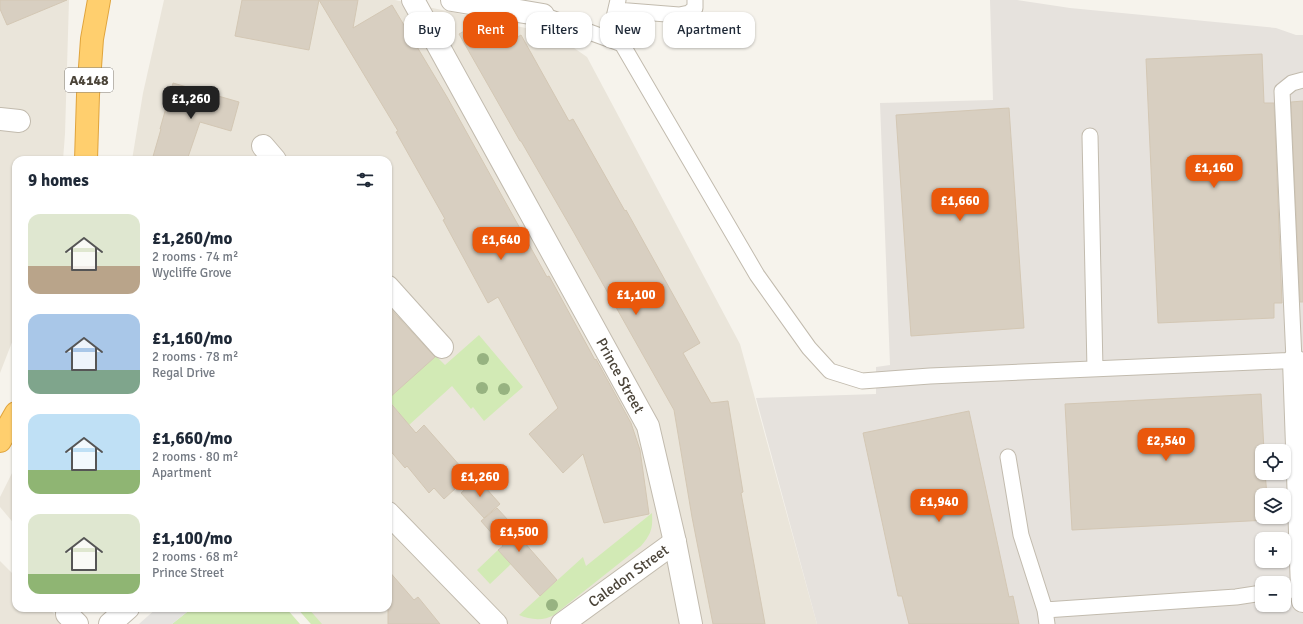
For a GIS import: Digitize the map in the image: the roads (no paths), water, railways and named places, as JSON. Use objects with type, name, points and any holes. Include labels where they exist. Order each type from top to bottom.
[{"type":"highway","name":"A4148","points":[[86,156],[92,39],[99,0]]},
{"type":"highway","points":[[0,441],[12,420]]},
{"type":"street","name":"Prince Street","points":[[413,0],[648,426],[675,542],[691,624]]},
{"type":"street","points":[[452,0],[526,13]]},
{"type":"street","points":[[392,292],[442,348]]},
{"type":"street","points":[[1296,594],[1299,360]]},
{"type":"street","points":[[392,517],[496,624]]},
{"type":"street","name":"Caledon Street","points":[[562,624],[675,542]]},
{"type":"street","points":[[110,624],[124,612]]},
{"type":"lane","points":[[617,5],[679,15],[689,13],[695,8],[695,0]]},
{"type":"lane","points":[[624,48],[757,275],[809,348],[830,371],[862,381],[930,376],[1299,360],[1282,91],[1292,83],[1303,80]]},
{"type":"lane","points":[[1090,136],[1095,369]]},
{"type":"lane","points":[[1008,457],[1021,535],[1046,617],[1255,595]]}]
